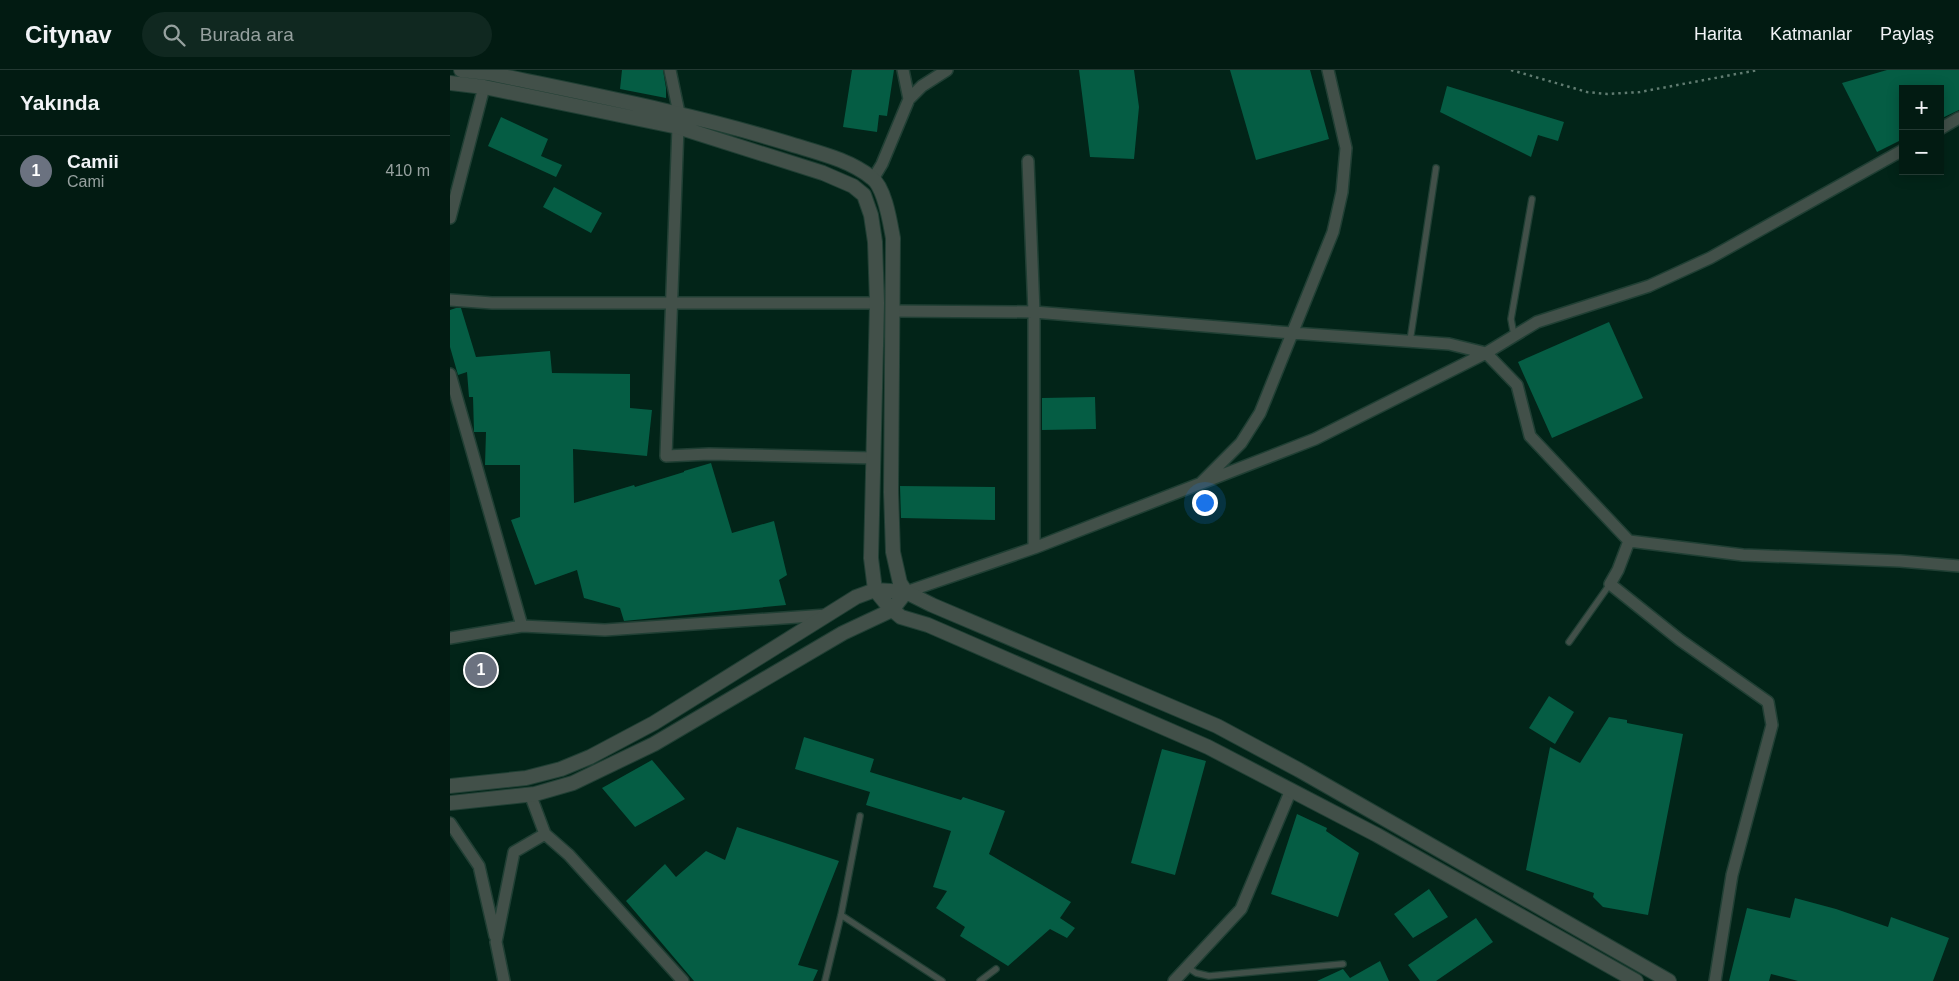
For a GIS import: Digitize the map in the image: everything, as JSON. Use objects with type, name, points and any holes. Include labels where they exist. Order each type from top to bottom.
[{"type":"street","points":[[461,70],[679,120],[756,134],[830,156],[873,179],[886,203],[893,238],[891,492],[893,552],[900,583],[906,592],[932,605],[1216,726],[1324,784],[1669,981]]},
{"type":"street","points":[[670,70],[679,120],[670,303],[666,456],[708,454],[873,458]]},
{"type":"street","points":[[903,70],[909,99]]},
{"type":"street","points":[[859,190],[873,179],[882,164],[909,99],[922,86],[947,70]]},
{"type":"street","points":[[1199,485],[1241,443],[1260,413],[1333,232],[1342,192],[1346,148],[1328,70]]},
{"type":"street","points":[[450,83],[486,77]]},
{"type":"street","points":[[450,218],[486,77]]},
{"type":"street","points":[[1944,127],[1959,118]]},
{"type":"street","points":[[679,120],[823,173],[853,186],[864,195],[871,215],[875,242],[877,304],[870,558],[875,590],[892,610],[901,616],[1208,747],[1377,835],[1636,981]]},
{"type":"street","points":[[450,786],[526,778],[561,769],[590,758],[654,724],[856,597],[875,590],[906,592],[1034,548],[1315,439],[1486,353],[1537,322],[1648,286],[1710,258],[1899,152]]},
{"type":"street","points":[[1028,161],[1034,312],[1034,548]]},
{"type":"street","points":[[450,300],[492,303],[877,304]]},
{"type":"street","points":[[893,311],[1034,312],[1449,344],[1486,353],[1517,385],[1530,436],[1629,541],[1742,555],[1959,566]]},
{"type":"street","points":[[450,374],[522,626]]},
{"type":"street","points":[[872,493],[891,492]]},
{"type":"street","points":[[1629,541],[1618,570],[1610,584],[1680,640],[1768,702],[1772,725],[1732,875],[1715,981]]},
{"type":"street","points":[[450,803],[530,794],[556,789],[573,783],[654,744],[843,634],[892,610],[906,592]]},
{"type":"street","points":[[450,638],[522,626],[605,630],[830,614]]},
{"type":"street","points":[[1174,981],[1241,909],[1291,790]]},
{"type":"street","points":[[530,794],[545,834],[569,855],[683,981]]},
{"type":"street","points":[[450,823],[479,866],[504,981]]},
{"type":"street","points":[[496,942],[514,852],[545,834]]},
{"type":"lane","points":[[1410,341],[1436,168]]},
{"type":"lane","points":[[1516,335],[1511,319],[1532,199]]},
{"type":"lane","points":[[1569,642],[1610,584]]},
{"type":"lane","points":[[825,981],[841,915],[860,816]]},
{"type":"lane","points":[[841,915],[942,981]]},
{"type":"lane","points":[[1187,967],[1196,973],[1209,976],[1343,964]]},
{"type":"lane","points":[[980,981],[996,969]]},
{"type":"path","points":[[1511,70],[1588,92],[1606,94],[1640,92],[1758,70]]},
{"type":"building","points":[[622,70],[663,70],[666,98],[620,89]]},
{"type":"building","points":[[852,70],[894,70],[887,116],[879,115],[877,132],[843,127]]},
{"type":"building","points":[[1079,70],[1134,70],[1139,107],[1134,159],[1090,157]]},
{"type":"building","points":[[1230,70],[1310,70],[1329,139],[1256,160]]},
{"type":"building","points":[[1887,70],[1959,70],[1959,110],[1944,117],[1944,85],[1899,85],[1899,141],[1877,152],[1842,83]]},
{"type":"building","points":[[1447,86],[1564,122],[1558,141],[1538,135],[1531,157],[1440,112]]},
{"type":"building","points":[[501,117],[548,139],[541,156],[562,165],[556,177],[488,146]]},
{"type":"building","points":[[554,187],[602,213],[591,233],[543,207]]},
{"type":"building","points":[[461,308],[476,357],[550,351],[552,373],[630,374],[630,408],[652,410],[647,456],[573,449],[574,503],[634,485],[635,487],[711,463],[732,533],[774,521],[787,575],[779,580],[786,605],[624,621],[620,608],[584,598],[577,570],[535,585],[511,520],[520,517],[520,465],[485,465],[486,432],[474,432],[473,397],[469,397],[467,372],[458,375],[450,347],[450,310]]},
{"type":"building","points":[[1609,322],[1643,398],[1552,438],[1518,362]]},
{"type":"building","points":[[1095,397],[1096,429],[1042,430],[1042,398]]},
{"type":"building","points":[[900,486],[995,487],[995,520],[901,518]]},
{"type":"building","points":[[483,652],[496,680],[478,688],[465,660]]},
{"type":"building","points":[[1549,696],[1574,712],[1555,744],[1529,728]]},
{"type":"building","points":[[1609,717],[1627,720],[1627,723],[1683,734],[1648,915],[1603,907],[1593,897],[1594,893],[1526,870],[1550,747],[1580,763]]},
{"type":"building","points":[[804,737],[874,759],[870,772],[961,800],[963,797],[1005,811],[989,854],[1071,902],[1060,918],[1075,928],[1067,938],[1050,929],[1008,966],[960,936],[965,927],[936,908],[947,891],[933,887],[951,831],[866,805],[870,792],[795,769]]},
{"type":"building","points":[[1162,749],[1206,761],[1175,875],[1131,863]]},
{"type":"building","points":[[652,760],[685,799],[635,827],[602,788]]},
{"type":"building","points":[[1297,814],[1327,828],[1326,831],[1359,853],[1338,917],[1271,894]]},
{"type":"building","points":[[737,827],[839,861],[798,965],[818,970],[813,981],[694,981],[626,901],[665,864],[676,877],[706,851],[725,860]]},
{"type":"building","points":[[1429,889],[1448,917],[1413,938],[1394,914]]},
{"type":"building","points":[[1795,898],[1836,909],[1888,927],[1891,917],[1949,938],[1933,981],[1798,981],[1771,974],[1769,981],[1729,981],[1747,908],[1790,918]]},
{"type":"building","points":[[1476,918],[1493,942],[1436,981],[1420,981],[1408,965]]},
{"type":"building","points":[[1380,961],[1389,981],[1317,981],[1343,969],[1350,978]]},
{"type":"place","name":"Camii","points":[[481,670]]}]
